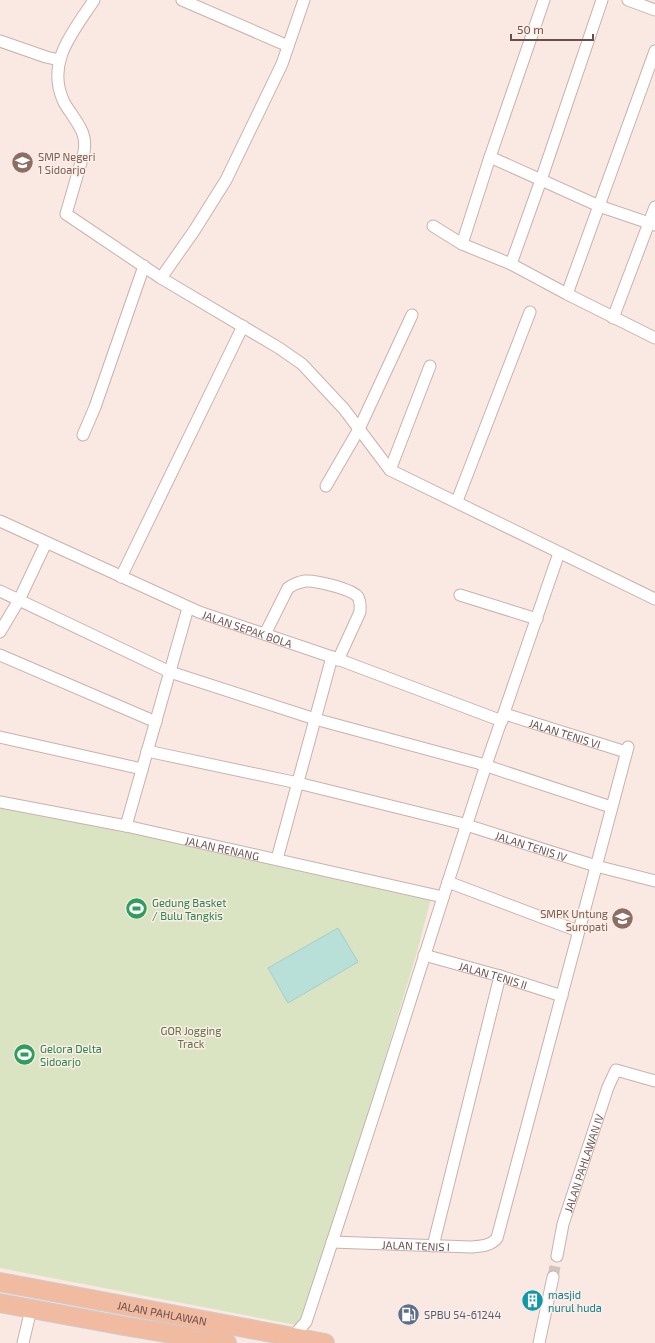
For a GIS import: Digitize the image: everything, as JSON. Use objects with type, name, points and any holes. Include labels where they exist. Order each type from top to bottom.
[{"type":"main road","name":"JALAN PAHLAWAN","points":[[0,1282],[320,1342]]},
{"type":"main road","name":"JALAN PAHLAWAN","points":[[0,1303],[227,1343]]},
{"type":"street","points":[[94,0],[62,51],[58,65],[57,78],[63,100],[82,131],[86,143],[66,214],[161,278],[243,326],[302,364],[344,409],[390,470],[457,501],[559,553],[655,599]]},
{"type":"street","points":[[182,0],[288,46]]},
{"type":"street","points":[[161,278],[194,231],[226,180],[282,64],[304,0]]},
{"type":"street","points":[[462,244],[544,0]]},
{"type":"street","points":[[511,264],[602,0]]},
{"type":"street","points":[[628,0],[655,10]]},
{"type":"street","points":[[0,41],[59,60]]},
{"type":"street","points":[[567,294],[655,51]]},
{"type":"street","points":[[490,157],[599,206],[652,224]]},
{"type":"street","points":[[613,318],[652,224],[655,207]]},
{"type":"street","points":[[433,226],[462,244],[511,264],[613,318],[655,338]]},
{"type":"street","points":[[84,435],[144,266]]},
{"type":"street","points":[[457,501],[530,312]]},
{"type":"street","points":[[326,486],[359,429],[412,315]]},
{"type":"street","points":[[121,577],[243,326]]},
{"type":"street","points":[[390,470],[430,366]]},
{"type":"street","name":"JALAN SEPAK BOLA","points":[[0,521],[188,608],[335,658],[503,718]]},
{"type":"street","points":[[0,632],[19,600],[46,543]]},
{"type":"street","points":[[293,1336],[306,1322],[486,765],[559,553]]},
{"type":"street","points":[[265,634],[288,588],[295,584],[306,581],[352,592],[358,598],[361,606],[360,612],[335,658],[315,719],[278,859]]},
{"type":"street","points":[[0,591],[170,672],[315,719],[486,765],[611,807],[562,996]]},
{"type":"street","points":[[460,595],[537,619]]},
{"type":"street","points":[[126,826],[188,608]]},
{"type":"street","points":[[0,655],[156,722]]},
{"type":"street","name":"JALAN TENIS VI","points":[[503,718],[627,749],[611,807]]},
{"type":"street","points":[[0,737],[142,769]]},
{"type":"street","name":"JALAN TENIS IV","points":[[147,751],[298,783],[467,824],[596,866],[655,880]]},
{"type":"street","name":"JALAN RENANG","points":[[0,802],[126,826],[443,896]]},
{"type":"street","points":[[448,882],[578,931]]},
{"type":"street","name":"JALAN TENIS II","points":[[424,955],[500,976],[562,996]]},
{"type":"street","points":[[433,1246],[500,976]]},
{"type":"street","name":"JALAN TENIS I","points":[[332,1242],[471,1247],[488,1245],[494,1242],[497,1238],[562,996]]},
{"type":"street","name":"JALAN PAHLAWAN IV","points":[[557,1256],[563,1224],[608,1086],[616,1070],[655,1081]]},
{"type":"street","points":[[539,1343],[553,1276]]},
{"type":"street","points":[[23,1343],[31,1308]]},
{"type":"street","points":[[306,1322],[320,1342]]},
{"type":"green space","name":"GOR Jogging Track","points":[[0,802],[431,898],[417,952],[330,1240],[317,1270],[301,1326],[0,1268]]},
{"type":"water","points":[[338,928],[358,962],[288,1003],[268,968]]},
{"type":"tunnel","points":[[553,1277],[557,1256]]},
{"type":"place","name":"SMP Negeri 1 Sidoarjo","points":[[23,162]]},
{"type":"place","name":"Gedung Basket / Bulu Tangkis","points":[[137,908]]},
{"type":"place","name":"SMPK Untung Suropati","points":[[623,919]]},
{"type":"place","name":"Gelora Delta Sidoarjo","points":[[25,1054]]},
{"type":"place","name":"masjid nurul huda","points":[[532,1300]]},
{"type":"place","name":"SPBU 54-61244","points":[[409,1314]]}]
